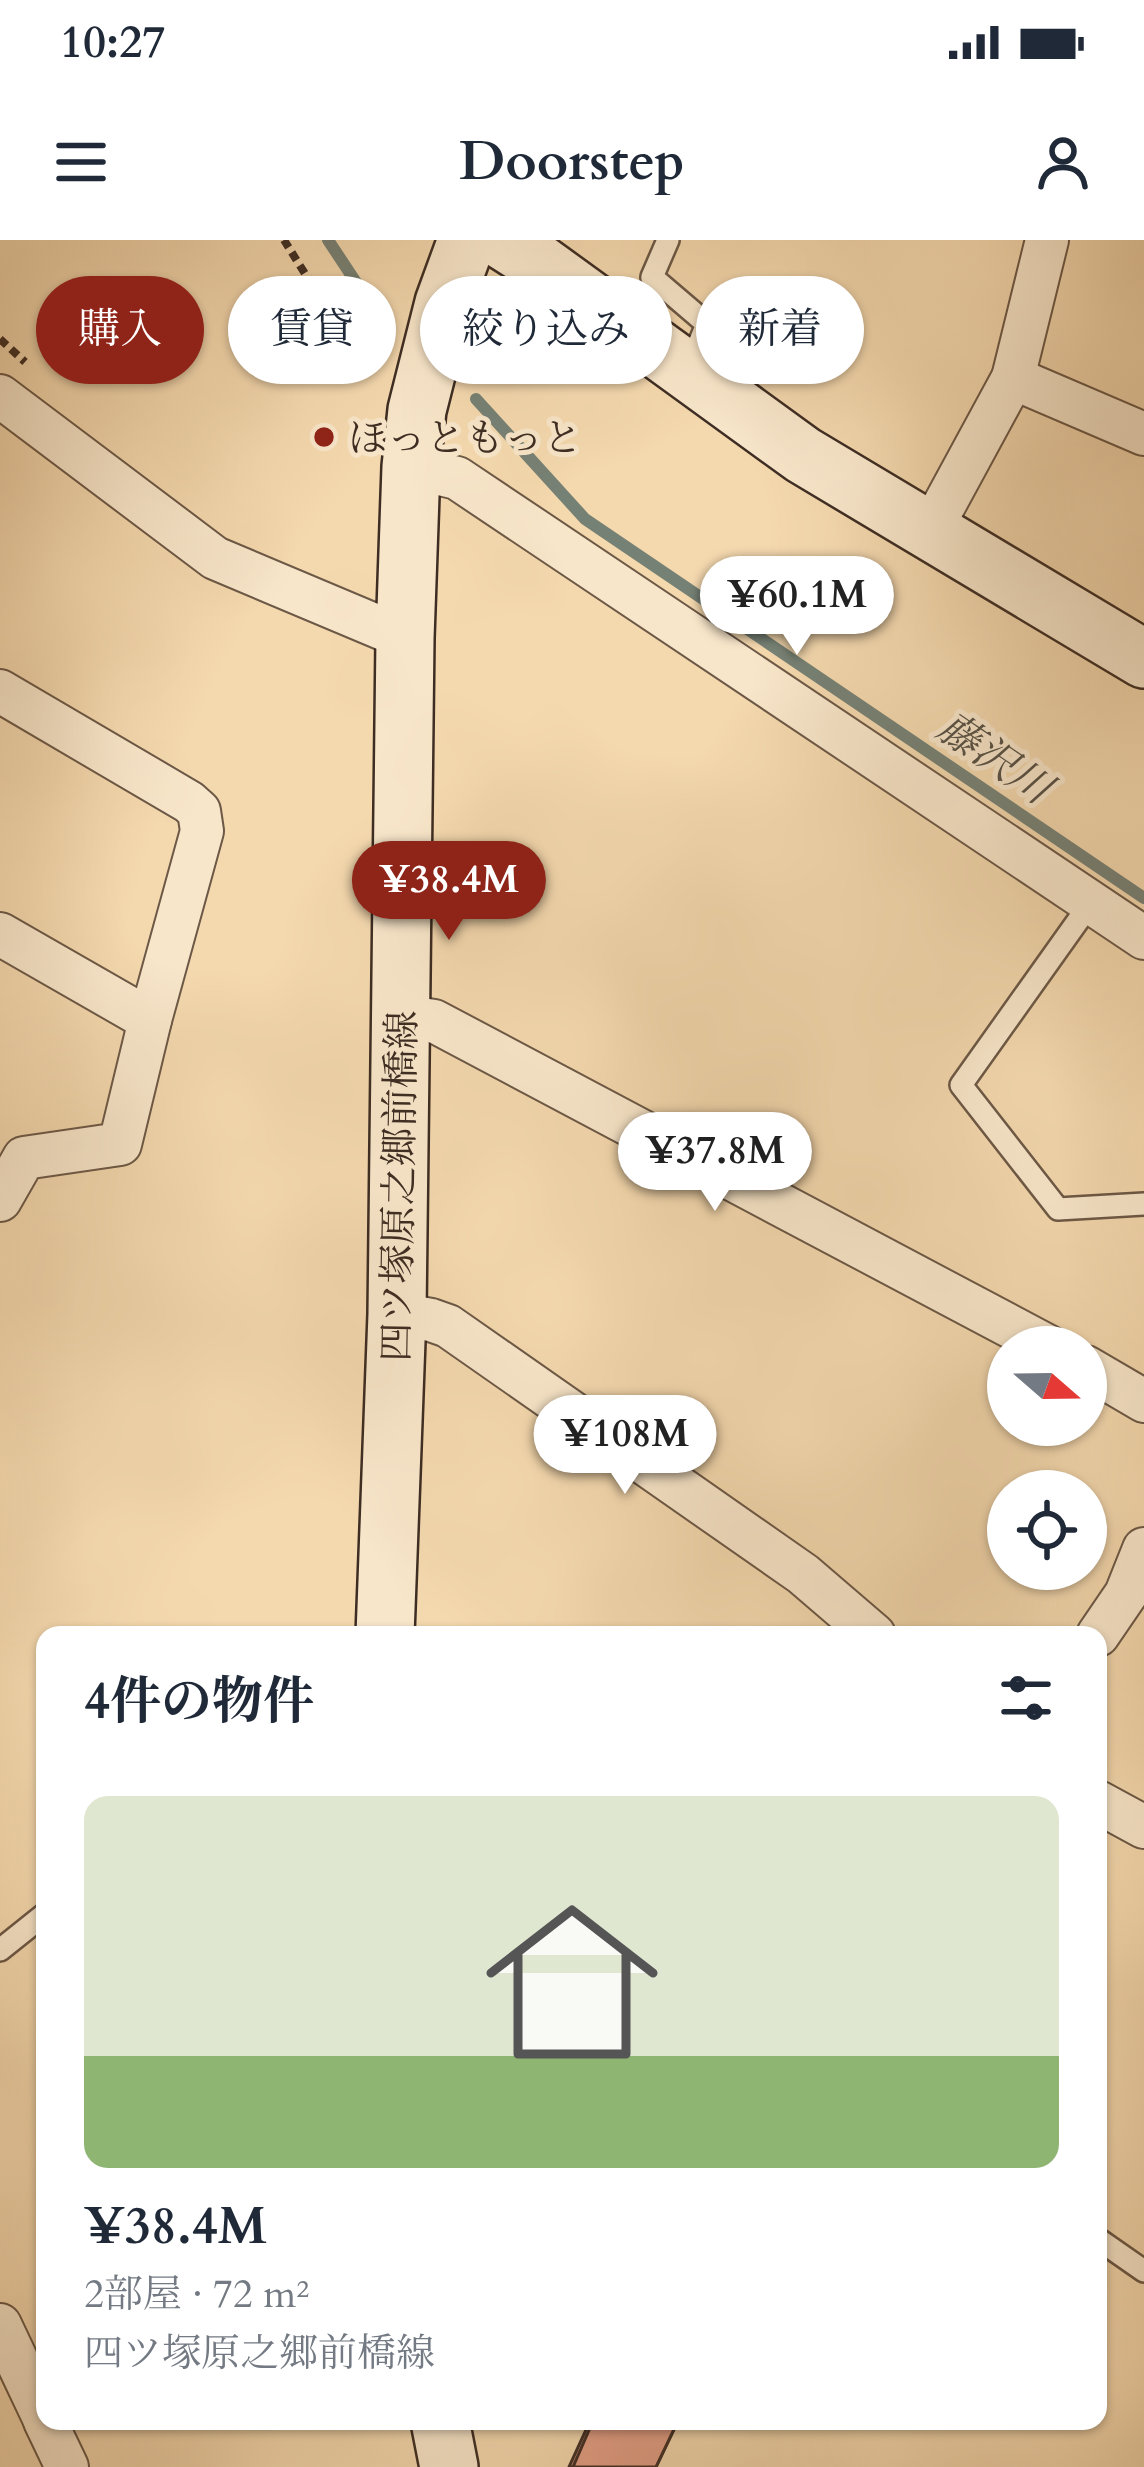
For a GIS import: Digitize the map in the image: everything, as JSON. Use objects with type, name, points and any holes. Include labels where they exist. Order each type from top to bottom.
[{"type":"main road","name":"四ツ塚原之郷前橋線","points":[[454,276],[467,240]]},
{"type":"main road","points":[[502,240],[803,455],[1144,659]]},
{"type":"main road","name":"四ツ塚原之郷前橋線","points":[[386,1626],[397,1314],[405,638],[411,467],[424,384]]},
{"type":"main road","points":[[442,2430],[449,2467]]},
{"type":"street","points":[[930,531],[1013,378],[1047,240]]},
{"type":"street","points":[[1013,378],[1144,434]]},
{"type":"street","points":[[0,396],[215,558],[405,638]]},
{"type":"street","points":[[411,467],[458,478],[1144,938]]},
{"type":"street","points":[[0,691],[189,802],[199,811],[202,831],[120,1144],[24,1158],[0,1200]]},
{"type":"street","points":[[0,934],[149,1020]]},
{"type":"street","points":[[402,1016],[434,1021],[1009,1326]]},
{"type":"street","points":[[397,1314],[448,1326],[803,1574],[864,1626]]},
{"type":"street","points":[[1107,1379],[1144,1401]]},
{"type":"street","points":[[1104,1626],[1126,1594],[1144,1549]]},
{"type":"street","points":[[1107,1807],[1144,1827]]},
{"type":"street","points":[[0,2326],[36,2402]]},
{"type":"street","points":[[49,2430],[67,2467]]},
{"type":"lane","points":[[668,240],[652,277],[706,324],[688,372]]},
{"type":"lane","points":[[1092,902],[961,1085],[1058,1209],[1144,1204]]},
{"type":"lane","points":[[0,1950],[36,1921]]},
{"type":"lane","points":[[1107,2245],[1144,2271]]},
{"type":"path","points":[[284,240],[341,323],[374,355],[420,372]]},
{"type":"building","points":[[586,2430],[674,2430],[656,2467],[569,2467]]},
{"type":"building","points":[[589,2430],[674,2430],[656,2467],[573,2467]]},
{"type":"waterway","name":"藤沢川","points":[[328,240],[352,276]]},
{"type":"waterway","name":"藤沢川","points":[[476,399],[585,519],[1144,898]]},
{"type":"place","name":"ほっともっと","points":[[324,437]]}]
